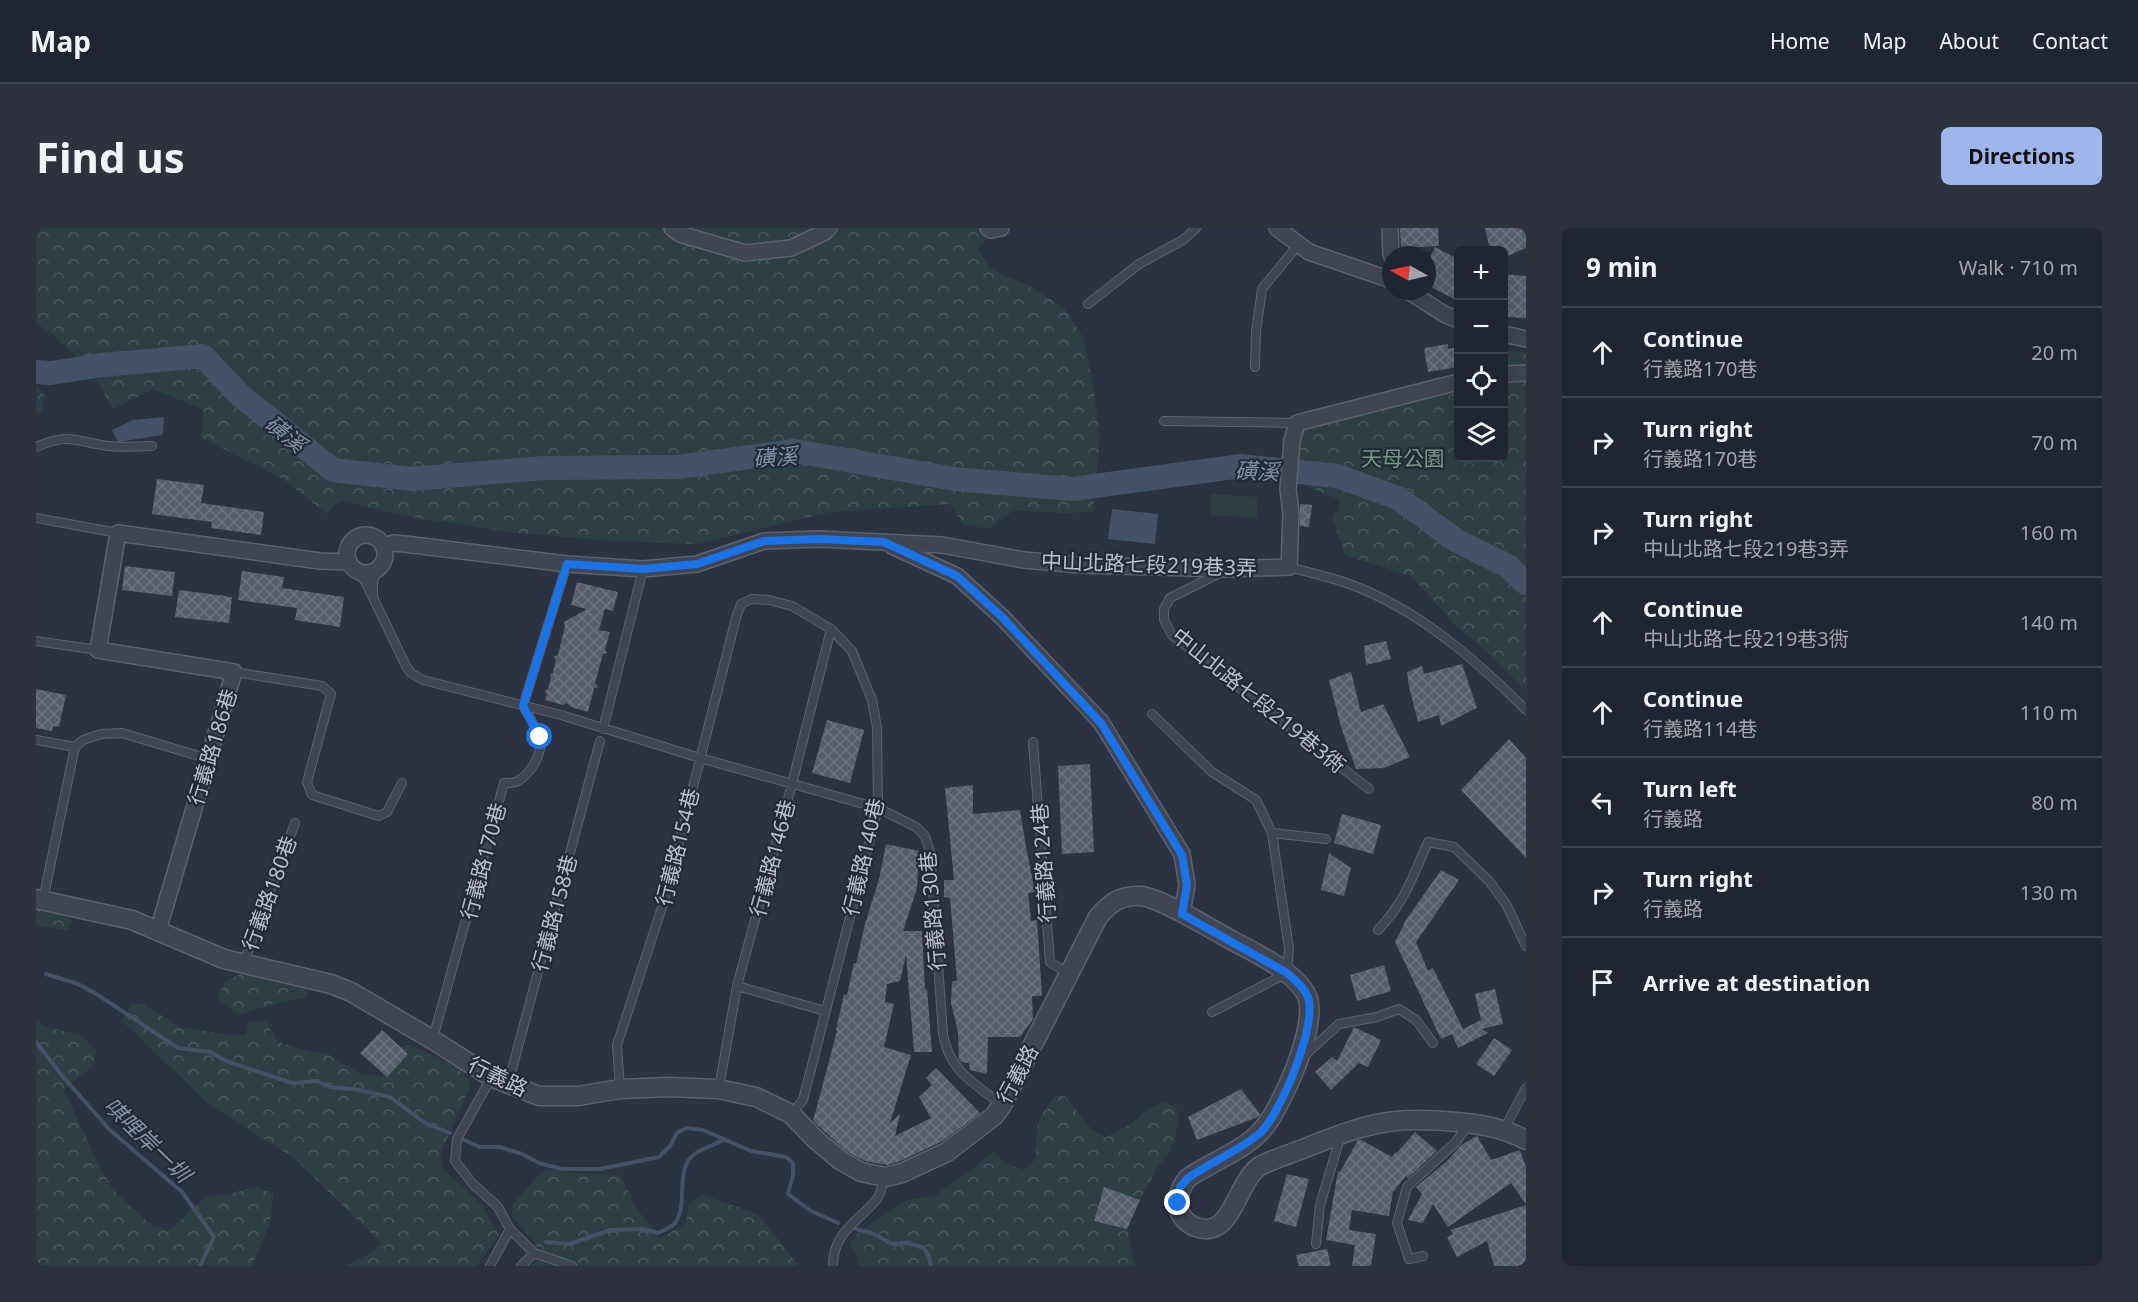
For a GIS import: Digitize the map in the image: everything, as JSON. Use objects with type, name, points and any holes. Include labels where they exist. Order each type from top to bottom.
[{"type":"street","points":[[672,228],[680,234],[745,253],[791,248],[829,228]]},
{"type":"street","points":[[988,228],[991,230],[1001,228]]},
{"type":"street","points":[[1277,228],[1309,252],[1382,276]]},
{"type":"street","points":[[1390,228],[1391,246]]},
{"type":"street","points":[[1422,300],[1454,318]]},
{"type":"street","points":[[1508,335],[1526,339]]},
{"type":"street","points":[[1508,374],[1526,373]]},
{"type":"street","points":[[1290,567],[1291,513],[1288,489],[1292,441],[1297,423],[1454,383]]},
{"type":"street","points":[[98,650],[118,533],[320,561],[351,561],[364,573],[382,558],[380,540],[368,535],[355,538],[351,561]]},
{"type":"street","name":"中山北路七段219巷3弄","points":[[382,558],[393,543],[567,564],[643,569],[697,564],[764,541],[819,539],[942,544],[1024,560],[1080,565],[1229,569],[1290,567]]},
{"type":"street","points":[[884,542],[957,576],[1002,617],[1101,723],[1182,855],[1187,885],[1182,914]]},
{"type":"street","name":"行義路186巷","points":[[98,650],[234,672],[158,931]]},
{"type":"street","name":"行義路","points":[[39,900],[132,920],[224,959],[331,984],[351,992],[491,1077],[540,1096],[578,1096],[620,1089],[718,1089],[756,1097],[791,1114],[840,1160],[861,1172],[885,1177],[902,1173],[947,1152],[994,1116],[1002,1106],[1098,917],[1110,903],[1125,897],[1142,896],[1182,914],[1287,973],[1301,986],[1308,998],[1310,1012],[1308,1029],[1298,1061],[1274,1114],[1260,1132],[1188,1178],[1180,1187],[1178,1203],[1182,1217],[1191,1226],[1205,1230],[1217,1227],[1227,1217],[1248,1177],[1259,1166],[1337,1135],[1395,1121],[1442,1120],[1504,1129],[1526,1140]]},
{"type":"lane","points":[[1088,304],[1139,264],[1183,240],[1196,228]]},
{"type":"lane","points":[[1255,367],[1256,332],[1262,289],[1298,245]]},
{"type":"lane","points":[[1164,421],[1297,423]]},
{"type":"lane","points":[[36,447],[71,437],[110,446],[152,446]]},
{"type":"lane","points":[[36,518],[118,533]]},
{"type":"lane","points":[[373,597],[373,582],[382,558]]},
{"type":"lane","name":"行義路130巷","points":[[351,561],[373,597],[406,666],[411,673],[432,683],[561,715],[700,758],[878,808],[916,827],[925,836],[930,851],[946,1050],[954,1066],[1002,1106]]},
{"type":"lane","points":[[523,706],[567,564]]},
{"type":"lane","name":"中山北路七段219巷3弄","points":[[1290,567],[1352,585],[1408,612],[1486,672],[1526,710]]},
{"type":"lane","points":[[603,729],[643,569]]},
{"type":"lane","name":"中山北路七段219巷3衖","points":[[1229,569],[1170,598],[1164,609],[1164,620],[1172,634],[1369,789]]},
{"type":"lane","name":"行義路140巷","points":[[741,604],[752,599],[770,600],[792,606],[831,629],[852,651],[872,700],[877,728],[878,808],[803,1100],[791,1114]]},
{"type":"lane","name":"行義路154巷","points":[[620,1089],[617,1046],[664,901],[741,604]]},
{"type":"lane","name":"行義路146巷","points":[[718,1089],[738,986],[831,629]]},
{"type":"lane","points":[[36,641],[98,650]]},
{"type":"lane","points":[[234,672],[322,686],[332,694],[307,782],[312,795],[379,816],[387,812],[402,783]]},
{"type":"lane","name":"行義路170巷","points":[[433,1040],[504,783],[516,783],[524,776],[534,763],[539,750],[540,737],[523,706]]},
{"type":"lane","points":[[1152,714],[1212,772],[1256,800],[1272,833],[1289,949],[1287,973],[1212,1012]]},
{"type":"lane","points":[[39,900],[75,747],[83,740],[101,734],[122,733],[209,759]]},
{"type":"lane","points":[[36,740],[75,747]]},
{"type":"lane","name":"行義路158巷","points":[[508,1085],[600,741]]},
{"type":"lane","name":"行義路124巷","points":[[1033,742],[1050,962],[1069,974]]},
{"type":"lane","name":"行義路180巷","points":[[244,964],[295,823]]},
{"type":"lane","points":[[1272,833],[1326,839]]},
{"type":"lane","points":[[1377,930],[1390,918],[1411,884],[1428,842],[1454,847],[1489,881],[1506,904],[1526,946]]},
{"type":"lane","points":[[738,986],[825,1011]]},
{"type":"lane","points":[[1298,1061],[1339,1024],[1377,1017],[1399,1009],[1416,1020],[1433,1043]]},
{"type":"lane","points":[[491,1077],[458,1139],[455,1161],[473,1184],[498,1207],[510,1229],[534,1253],[572,1266]]},
{"type":"lane","points":[[1504,1129],[1526,1088]]},
{"type":"lane","points":[[1423,1256],[1409,1259],[1397,1222],[1400,1206],[1407,1187],[1455,1143],[1470,1123]]},
{"type":"lane","points":[[1316,1244],[1320,1205],[1338,1145],[1337,1135]]},
{"type":"lane","points":[[833,1266],[833,1257],[842,1232],[878,1198],[885,1177]]},
{"type":"lane","points":[[490,1266],[510,1229]]},
{"type":"lane","points":[[521,1266],[534,1253]]},
{"type":"green space","points":[[36,228],[995,228],[978,249],[990,269],[1029,286],[1064,308],[1083,337],[1093,385],[1100,438],[1093,512],[1061,513],[1014,510],[988,529],[962,524],[951,504],[831,512],[696,544],[610,541],[509,532],[410,517],[342,501],[333,506],[327,514],[286,481],[201,437],[204,410],[153,389],[113,409],[94,375],[54,335],[36,323]]},
{"type":"green space","name":"天母公園","points":[[1508,350],[1526,352],[1526,691],[1490,655],[1457,627],[1411,576],[1345,555],[1332,516],[1338,510],[1339,499],[1305,486],[1307,468],[1288,455],[1281,440],[1291,421],[1454,384],[1454,462],[1508,462]]},
{"type":"green space","points":[[36,385],[45,396],[42,412],[36,414]]},
{"type":"green space","points":[[1211,494],[1258,497],[1257,518],[1210,515]]},
{"type":"green space","points":[[36,908],[65,915],[72,921],[68,930],[36,926]]},
{"type":"green space","points":[[241,974],[306,989],[307,997],[237,1015],[217,997],[226,981]]},
{"type":"green space","points":[[132,1003],[143,1004],[180,1027],[229,1035],[246,1035],[248,1022],[266,1022],[278,1042],[311,1052],[325,1053],[358,1073],[387,1077],[408,1054],[400,1047],[410,1045],[461,1069],[471,1085],[441,1152],[443,1168],[480,1203],[499,1235],[477,1266],[345,1266],[369,1254],[381,1243],[293,1157],[211,1106],[122,1021]]},
{"type":"green space","points":[[36,1020],[46,1027],[79,1034],[97,1050],[94,1065],[64,1090],[113,1190],[151,1225],[169,1230],[207,1196],[231,1194],[257,1186],[273,1194],[270,1222],[252,1266],[36,1266]]},
{"type":"green space","points":[[1058,1095],[1066,1097],[1090,1129],[1106,1137],[1129,1125],[1151,1107],[1166,1102],[1177,1109],[1179,1123],[1170,1152],[1158,1166],[1140,1200],[1104,1187],[1094,1221],[1127,1229],[1135,1266],[860,1266],[855,1252],[848,1245],[859,1232],[907,1200],[936,1195],[993,1151],[1007,1164],[1024,1170],[1036,1159],[1037,1131],[1041,1116]]},
{"type":"green space","points":[[546,1169],[620,1175],[637,1209],[660,1239],[686,1223],[689,1204],[703,1195],[758,1214],[799,1266],[529,1266],[536,1261],[535,1242],[512,1217],[512,1206],[537,1176]]},
{"type":"water","points":[[164,417],[163,435],[118,442],[112,430],[133,420]]},
{"type":"water","points":[[1112,509],[1158,514],[1155,544],[1108,539]]},
{"type":"building","points":[[1400,228],[1438,228],[1439,246],[1401,246]]},
{"type":"building","points":[[1485,228],[1526,228],[1526,248],[1508,256],[1508,246],[1489,246]]},
{"type":"building","points":[[1436,248],[1454,257],[1454,299],[1436,290]]},
{"type":"building","points":[[1508,274],[1526,276],[1526,318],[1508,317]]},
{"type":"building","points":[[1448,344],[1448,349],[1454,348],[1454,368],[1428,372],[1424,348]]},
{"type":"building","points":[[157,479],[204,485],[201,503],[264,512],[261,535],[211,528],[212,522],[152,514]]},
{"type":"building","points":[[1300,504],[1312,505],[1309,527],[1300,526]]},
{"type":"building","points":[[125,566],[175,572],[172,596],[122,590]]},
{"type":"building","points":[[242,571],[284,577],[282,588],[344,597],[340,627],[295,620],[297,608],[238,600]]},
{"type":"building","points":[[577,582],[618,592],[613,611],[605,609],[599,630],[610,632],[605,649],[607,653],[603,654],[595,683],[598,687],[594,688],[588,712],[571,707],[567,703],[563,705],[545,700],[547,694],[545,691],[548,689],[550,674],[553,673],[556,660],[554,657],[558,655],[564,622],[587,609],[571,605]]},
{"type":"building","points":[[179,590],[232,597],[229,623],[175,617]]},
{"type":"building","points":[[1386,641],[1391,659],[1366,665],[1364,646]]},
{"type":"building","points":[[1462,664],[1477,708],[1441,726],[1439,715],[1418,722],[1407,672],[1422,666],[1424,674]]},
{"type":"building","points":[[1351,672],[1361,712],[1383,704],[1410,757],[1384,768],[1356,769],[1341,727],[1329,680]]},
{"type":"building","points":[[36,689],[66,695],[59,727],[53,726],[52,731],[36,728]]},
{"type":"building","points":[[827,720],[864,730],[850,783],[812,773]]},
{"type":"building","points":[[1509,739],[1526,758],[1526,858],[1461,790]]},
{"type":"building","points":[[1090,764],[1094,852],[1062,854],[1058,766]]},
{"type":"building","points":[[973,785],[973,814],[1020,810],[1035,892],[1028,893],[1031,921],[1037,920],[1042,996],[1032,996],[1033,1019],[1020,1037],[988,1037],[987,1074],[970,1070],[969,1063],[961,1062],[959,1059],[958,1032],[951,1003],[952,981],[957,981],[950,898],[944,897],[944,880],[954,880],[945,788]]},
{"type":"building","points":[[1342,814],[1381,825],[1373,854],[1334,843]]},
{"type":"building","points":[[886,844],[919,851],[917,888],[903,931],[922,931],[925,990],[927,989],[932,1052],[914,1052],[906,955],[900,981],[887,984],[885,1002],[894,1004],[884,1047],[911,1055],[890,1123],[900,1114],[895,1136],[931,1118],[919,1097],[932,1085],[926,1078],[936,1068],[980,1113],[943,1141],[887,1165],[865,1161],[846,1151],[813,1121],[837,1031],[844,994],[847,995],[854,963],[856,964]]},
{"type":"building","points":[[1329,853],[1351,868],[1344,896],[1321,890]]},
{"type":"building","points":[[1441,870],[1459,880],[1416,942],[1428,971],[1433,968],[1463,1029],[1481,1020],[1475,994],[1495,989],[1503,1024],[1482,1029],[1488,1033],[1458,1048],[1452,1034],[1441,1039],[1395,942],[1406,920]]},
{"type":"building","points":[[1384,965],[1391,991],[1357,1001],[1350,975]]},
{"type":"building","points":[[1354,1027],[1381,1040],[1368,1067],[1359,1063],[1331,1090],[1315,1072],[1332,1057],[1337,1061]]},
{"type":"building","points":[[382,1030],[408,1054],[387,1077],[360,1053]]},
{"type":"building","points":[[1494,1038],[1512,1050],[1494,1076],[1476,1064]]},
{"type":"building","points":[[1241,1089],[1260,1114],[1258,1117],[1197,1140],[1188,1117]]},
{"type":"building","points":[[1415,1132],[1437,1151],[1408,1178],[1406,1176],[1393,1192],[1389,1216],[1352,1210],[1349,1230],[1376,1234],[1371,1266],[1352,1266],[1355,1245],[1326,1240],[1338,1171],[1340,1172],[1358,1140],[1392,1157]]},
{"type":"building","points":[[1477,1136],[1491,1160],[1520,1150],[1526,1167],[1526,1204],[1511,1183],[1448,1227],[1433,1204],[1423,1223],[1408,1220],[1422,1194],[1416,1187],[1448,1160],[1461,1145]]},
{"type":"building","points":[[1287,1174],[1309,1179],[1296,1227],[1274,1221]]},
{"type":"building","points":[[1104,1187],[1140,1200],[1127,1229],[1094,1221]]},
{"type":"building","points":[[1526,1205],[1526,1263],[1518,1266],[1494,1266],[1487,1241],[1457,1257],[1447,1237],[1453,1234],[1450,1230]]},
{"type":"building","points":[[1327,1249],[1331,1266],[1299,1266],[1296,1255]]},
{"type":"waterway","name":"磺溪","points":[[36,372],[51,373],[102,365],[203,356],[241,396],[333,470],[411,479],[543,468],[677,467],[794,451],[955,479],[1073,489],[1241,466],[1337,476],[1398,498],[1457,541],[1508,566],[1526,583]]},
{"type":"waterway","points":[[46,974],[78,984],[98,995],[178,1048],[210,1052],[226,1061],[292,1083],[317,1081],[330,1087],[359,1090],[390,1097],[425,1123],[450,1133]]},
{"type":"waterway","name":"唭哩岸一圳","points":[[36,1042],[110,1130],[182,1192],[214,1237],[200,1266]]},
{"type":"waterway","points":[[464,1140],[480,1147],[499,1147],[522,1154],[539,1163],[562,1169],[600,1169],[659,1157],[670,1146],[677,1133],[686,1128],[703,1130],[751,1151],[786,1157],[793,1163],[793,1175],[788,1194],[811,1211],[838,1223]]},
{"type":"waterway","points":[[546,1242],[569,1244],[611,1230],[641,1229],[659,1233],[670,1227],[679,1216],[684,1173],[690,1158],[697,1152],[723,1140]]},
{"type":"waterway","points":[[856,1229],[874,1234],[892,1244],[908,1243],[924,1248],[931,1266]]},
{"type":"route","points":[[540,737],[523,706],[567,564],[643,569],[697,564],[764,541],[819,539],[884,542],[957,576],[1002,617],[1101,723],[1169,830],[1182,855],[1187,885],[1182,914],[1287,973],[1301,986],[1308,998],[1310,1012],[1308,1029],[1298,1061],[1274,1114],[1260,1132],[1244,1144],[1188,1178],[1180,1187],[1178,1203]]}]
